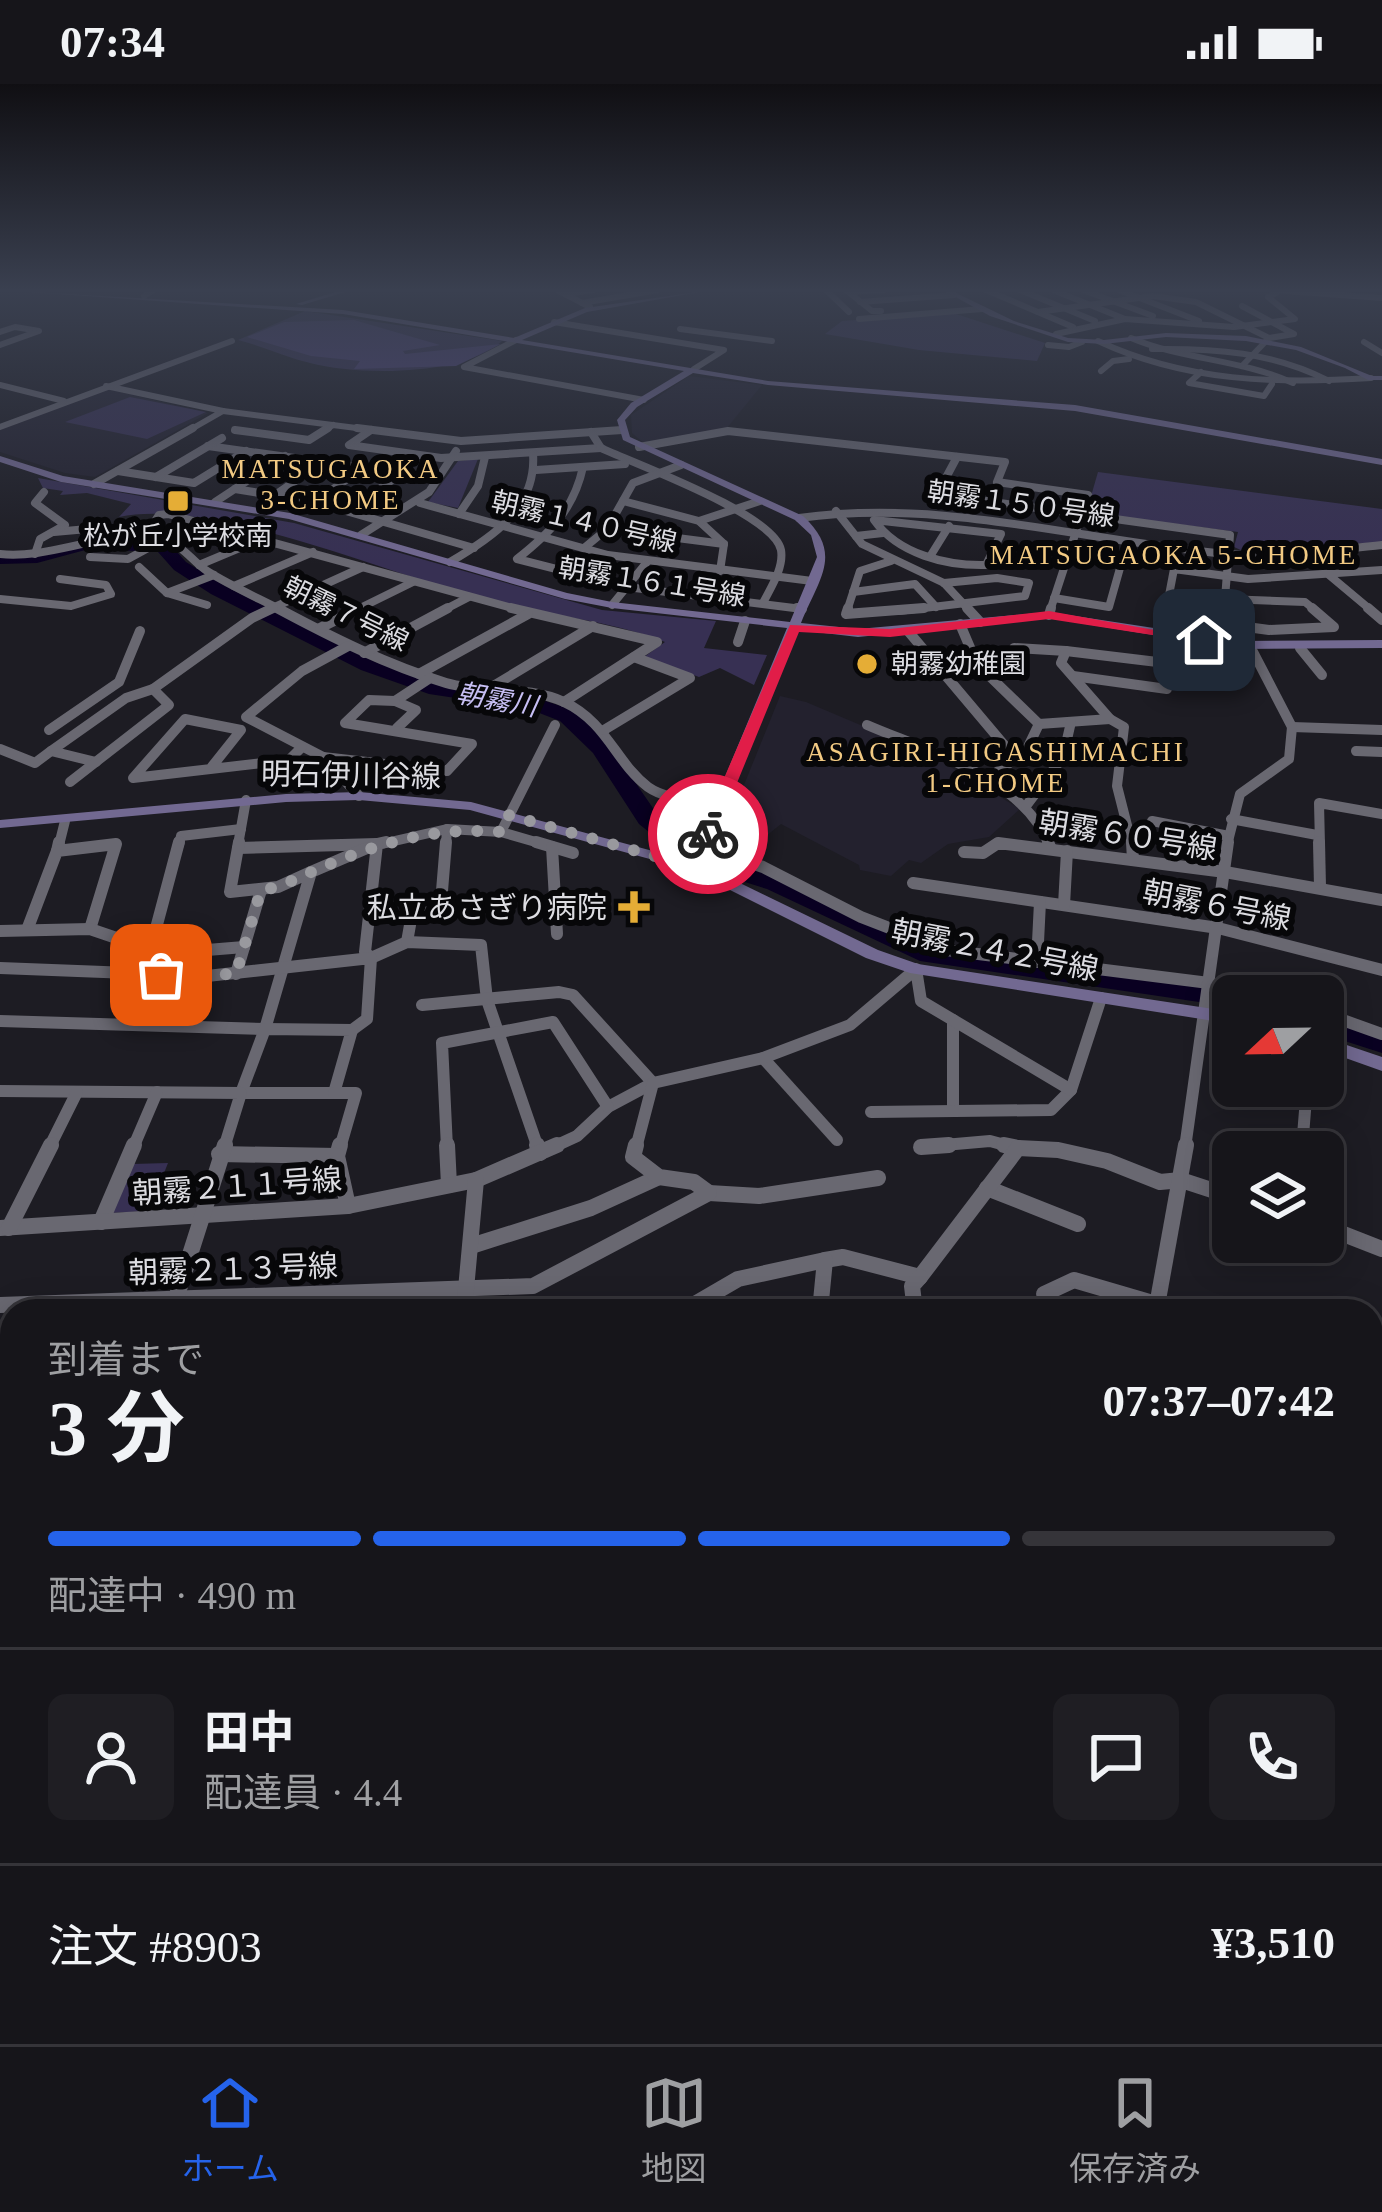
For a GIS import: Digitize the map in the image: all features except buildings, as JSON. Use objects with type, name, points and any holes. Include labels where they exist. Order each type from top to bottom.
[{"type":"street","points":[[0,427],[119,381]]},
{"type":"street","points":[[543,381],[644,400]]},
{"type":"street","points":[[674,381],[621,420],[622,430],[639,447],[799,518],[820,542],[822,557],[694,867]]},
{"type":"street","points":[[765,381],[1075,408],[1382,460]]},
{"type":"street","points":[[1191,381],[1264,396],[1272,384]]},
{"type":"street","points":[[1257,381],[1320,381]]},
{"type":"street","points":[[1288,381],[1293,383]]},
{"type":"street","points":[[0,385],[64,401]]},
{"type":"street","points":[[106,386],[223,410],[460,441],[622,430]]},
{"type":"street","points":[[94,484],[223,410]]},
{"type":"street","points":[[260,415],[235,430],[309,440],[333,425]]},
{"type":"street","points":[[371,430],[349,445],[453,458],[601,448]]},
{"type":"street","points":[[639,447],[728,431],[1005,462],[997,482],[1088,495],[1049,615]]},
{"type":"street","points":[[591,432],[601,448],[733,510],[778,539],[783,558],[763,603]]},
{"type":"street","points":[[156,477],[222,438]]},
{"type":"street","points":[[361,535],[420,503],[444,480],[460,441]]},
{"type":"street","points":[[208,446],[402,473],[348,511]]},
{"type":"street","points":[[118,471],[194,483],[246,451]]},
{"type":"street","points":[[450,562],[502,526],[527,496],[536,470],[533,453]]},
{"type":"street","points":[[215,502],[285,456]]},
{"type":"street","points":[[460,514],[478,485],[485,457]]},
{"type":"street","points":[[898,502],[923,511],[957,457]]},
{"type":"street","name":"朝霧１６１号線","points":[[0,459],[94,484],[215,502],[361,535],[612,605],[858,633],[1049,615],[1250,646],[1382,644]]},
{"type":"street","points":[[274,496],[323,462]]},
{"type":"street","points":[[536,470],[630,463]]},
{"type":"street","points":[[315,502],[367,465]]},
{"type":"street","points":[[584,548],[608,529],[633,483],[681,465]]},
{"type":"street","points":[[583,467],[569,511],[517,559],[627,587],[802,608]]},
{"type":"street","points":[[235,489],[315,502],[474,548]]},
{"type":"street","points":[[35,554],[35,544],[65,525],[35,503],[44,492]]},
{"type":"street","points":[[936,494],[1230,535],[1221,643]]},
{"type":"street","points":[[622,501],[699,521],[724,544]]},
{"type":"street","points":[[699,521],[760,501]]},
{"type":"street","name":"朝霧１４０号線","points":[[420,503],[647,562],[812,581]]},
{"type":"street","name":"朝霧１５０号線","points":[[799,518],[836,512],[923,511],[1229,555],[1382,545]]},
{"type":"street","points":[[836,512],[856,536],[891,561],[944,583],[980,622]]},
{"type":"street","points":[[133,563],[152,542],[160,515],[168,514],[266,537],[528,614],[630,631],[657,642],[564,702]]},
{"type":"street","points":[[874,520],[1001,534],[986,565],[968,566],[899,544],[883,533],[874,520]]},
{"type":"street","points":[[931,555],[949,526]]},
{"type":"street","points":[[52,532],[99,528],[89,541]]},
{"type":"street","points":[[608,529],[724,544]]},
{"type":"street","points":[[856,536],[883,533]]},
{"type":"street","points":[[199,565],[266,537]]},
{"type":"street","points":[[7,559],[89,541],[152,542]]},
{"type":"street","name":"朝霧７号線","points":[[152,542],[174,543],[199,565],[206,578],[234,586],[320,628],[341,650],[364,652],[422,681],[564,702],[604,730],[645,785],[661,794],[718,805]]},
{"type":"street","points":[[720,571],[724,544]]},
{"type":"street","points":[[1346,548],[1380,572]]},
{"type":"street","points":[[234,586],[313,552]]},
{"type":"street","points":[[1054,598],[1109,608],[1122,561],[1070,554]]},
{"type":"street","points":[[90,557],[133,563],[167,593],[207,605]]},
{"type":"street","points":[[891,561],[860,571],[846,614],[1025,596],[1029,584],[997,578],[944,583]]},
{"type":"street","points":[[612,605],[647,562]]},
{"type":"street","points":[[0,749],[35,763],[126,698],[153,689],[256,616],[362,567]]},
{"type":"street","points":[[1225,599],[1305,602],[1334,626],[1269,631],[1165,616],[1174,568],[1248,579],[1380,572]]},
{"type":"street","points":[[1329,574],[1382,620]]},
{"type":"street","points":[[167,593],[206,578]]},
{"type":"street","points":[[0,599],[70,608],[91,605],[111,594],[106,585],[60,579]]},
{"type":"street","points":[[320,628],[413,582]]},
{"type":"street","points":[[853,592],[915,584],[936,608]]},
{"type":"street","points":[[364,652],[469,597]]},
{"type":"street","points":[[395,701],[528,614]]},
{"type":"street","points":[[737,642],[745,621]]},
{"type":"street","points":[[960,624],[977,664],[1039,724],[1110,719]]},
{"type":"street","points":[[490,688],[593,626]]},
{"type":"street","points":[[49,730],[119,682],[140,631]]},
{"type":"street","points":[[908,631],[1005,746]]},
{"type":"street","points":[[1250,646],[1292,728],[1289,759],[1240,794],[1231,819],[1226,872],[1382,900]]},
{"type":"street","points":[[1022,667],[1014,648],[1199,668]]},
{"type":"street","points":[[1300,648],[1322,675]]},
{"type":"street","points":[[341,650],[285,683],[247,717],[323,758],[359,796]]},
{"type":"street","points":[[1066,651],[1061,663],[1110,719],[1124,727],[1117,786],[1132,831],[1133,860]]},
{"type":"street","points":[[604,730],[691,678],[634,657]]},
{"type":"street","points":[[1073,676],[1167,689]]},
{"type":"street","points":[[70,782],[169,705],[153,689],[119,682]]},
{"type":"street","points":[[323,758],[446,771],[472,744],[345,723],[369,700],[395,701],[416,710],[397,728]]},
{"type":"street","points":[[210,769],[242,730],[185,719],[133,778],[290,760],[302,747]]},
{"type":"street","points":[[1026,806],[1062,760],[1072,739],[1071,722]]},
{"type":"street","points":[[983,782],[1017,760],[1038,735],[1039,724]]},
{"type":"street","points":[[501,832],[555,725]]},
{"type":"street","points":[[867,725],[1026,806],[1048,833],[1051,849]]},
{"type":"street","points":[[1292,728],[1382,730]]},
{"type":"street","points":[[1356,751],[1382,752]]},
{"type":"street","points":[[51,752],[96,762]]},
{"type":"street","name":"明石伊川谷線","points":[[0,824],[246,800],[359,796],[471,806],[694,867]]},
{"type":"street","points":[[246,800],[230,892],[261,890],[377,844]]},
{"type":"street","points":[[1320,887],[1319,802],[1382,814]]},
{"type":"street","points":[[1231,819],[1317,835]]},
{"type":"street","points":[[26,930],[65,821]]},
{"type":"street","points":[[1152,821],[1228,836]]},
{"type":"street","points":[[115,974],[144,946],[181,836],[241,829]]},
{"type":"street","points":[[238,848],[377,844],[447,829],[501,832],[573,854]]},
{"type":"street","points":[[407,942],[413,908],[441,903],[447,829]]},
{"type":"street","name":"朝霧６０号線","points":[[964,852],[983,853],[998,842],[1226,872],[1158,1299]]},
{"type":"street","points":[[57,851],[116,844],[90,929]]},
{"type":"street","points":[[334,1093],[352,1030],[367,1018],[371,958],[365,952],[377,844]]},
{"type":"street","points":[[552,847],[557,934]]},
{"type":"street","points":[[703,847],[763,867],[925,944],[1212,995]]},
{"type":"street","points":[[1064,905],[1067,851]]},
{"type":"street","name":"朝霧２４２号線","points":[[694,867],[872,954],[916,969],[1101,998],[1207,995],[1212,999]]},
{"type":"street","points":[[176,1299],[219,1154],[285,968],[311,872]]},
{"type":"street","name":"朝霧６号線","points":[[913,883],[1218,928],[1382,970]]},
{"type":"street","points":[[236,974],[261,890]]},
{"type":"street","points":[[1037,962],[1040,902]]},
{"type":"street","points":[[0,931],[90,929],[144,946],[244,947]]},
{"type":"street","points":[[0,968],[208,976],[371,958],[407,942],[481,945],[487,1000],[540,1153]]},
{"type":"street","points":[[916,969],[921,1001],[1070,1090]]},
{"type":"street","name":"朝霧２１１号線","points":[[5,1228],[348,1206],[476,1180],[577,1136],[608,1107],[653,1083],[764,1058],[850,1025],[916,969]]},
{"type":"street","points":[[165,1026],[208,976]]},
{"type":"street","points":[[422,1005],[573,995],[653,1083],[633,1157],[658,1177],[694,1183],[709,1193],[759,1196],[878,1178]]},
{"type":"street","points":[[871,1112],[1051,1111],[1070,1090],[1101,998]]},
{"type":"street","points":[[953,1020],[953,1111]]},
{"type":"street","points":[[1344,1020],[1382,1034]]},
{"type":"street","points":[[0,1022],[352,1030]]},
{"type":"street","points":[[449,1185],[442,1043],[553,1022],[608,1107]]},
{"type":"street","points":[[1344,1050],[1382,1064]]},
{"type":"street","points":[[764,1058],[837,1140]]},
{"type":"street","points":[[0,1091],[356,1093],[337,1156],[348,1206]]},
{"type":"street","points":[[5,1228],[77,1092]]},
{"type":"street","points":[[101,1222],[157,1092]]},
{"type":"street","points":[[921,1147],[990,1141],[1058,1150],[1108,1161],[1160,1182],[1180,1180],[1212,1190]]},
{"type":"street","points":[[914,1299],[912,1286],[1018,1148]]},
{"type":"street","points":[[219,1154],[337,1156]]},
{"type":"street","points":[[471,1246],[591,1208],[658,1177]]},
{"type":"street","points":[[466,1299],[476,1180]]},
{"type":"street","points":[[987,1188],[1078,1224]]},
{"type":"street","name":"朝霧２１３号線","points":[[272,1299],[533,1286],[709,1193]]},
{"type":"street","points":[[1344,1234],[1382,1249]]},
{"type":"street","points":[[704,1299],[738,1279],[843,1257],[920,1277]]},
{"type":"street","points":[[821,1299],[825,1260]]},
{"type":"street","points":[[1044,1294],[1074,1280],[1132,1299]]},
{"type":"shaded area","points":[[681,381],[762,385],[726,429],[644,443],[632,433],[631,415]]},
{"type":"shaded area","points":[[107,389],[208,413],[95,477],[65,473],[0,452],[0,430]]},
{"type":"shaded area","points":[[130,397],[206,412],[147,439],[65,422]]},
{"type":"shaded area","points":[[478,459],[458,508],[428,502],[458,461]]},
{"type":"shaded area","points":[[1098,472],[1382,509],[1382,542],[1243,551],[1234,547],[1238,532],[1091,513],[1087,510]]},
{"type":"shaded area","points":[[38,478],[294,523],[602,610],[716,621],[704,648],[767,655],[754,685],[720,668],[699,677],[644,657],[665,642],[643,634],[485,600],[250,528],[157,514],[119,517],[131,504],[87,493],[60,495],[63,491],[43,488]]},
{"type":"shaded area","points":[[780,696],[806,702],[929,754],[1020,809],[989,837],[948,844],[921,863],[909,860],[891,876],[860,870],[859,865],[781,824],[751,848],[734,842],[731,817]]},
{"type":"shaded area","points":[[168,1163],[149,1211],[110,1213],[132,1164]]},
{"type":"waterway","name":"朝霧川","points":[[0,559],[37,558],[88,544],[163,547],[180,566],[218,590],[368,666],[436,690],[533,703],[568,716],[601,749],[648,819],[673,839],[725,867],[776,883],[930,955],[1212,994]]},
{"type":"waterway","name":"朝霧川","points":[[1344,1030],[1382,1042]]},
{"type":"way so far","points":[[161,975],[236,974],[261,890],[411,835],[447,829],[501,832],[508,815],[694,867],[708,834]]},
{"type":"place","name":"松が丘小学校南","points":[[178,501]]},
{"type":"place","name":"朝霧幼稚園","points":[[867,664]]},
{"type":"place","name":"私立あさぎり病院","points":[[634,907]]},
{"type":"district","name":"MATSUGAOKA 3-CHOME","points":[[331,484]]},
{"type":"district","name":"MATSUGAOKA 5-CHOME","points":[[1174,555]]},
{"type":"district","name":"ASAGIRI-HIGASHIMACHI 1-CHOME","points":[[996,768]]},
{"type":"route","points":[[708,834],[794,628],[890,633],[1049,615],[1204,640]]}]
